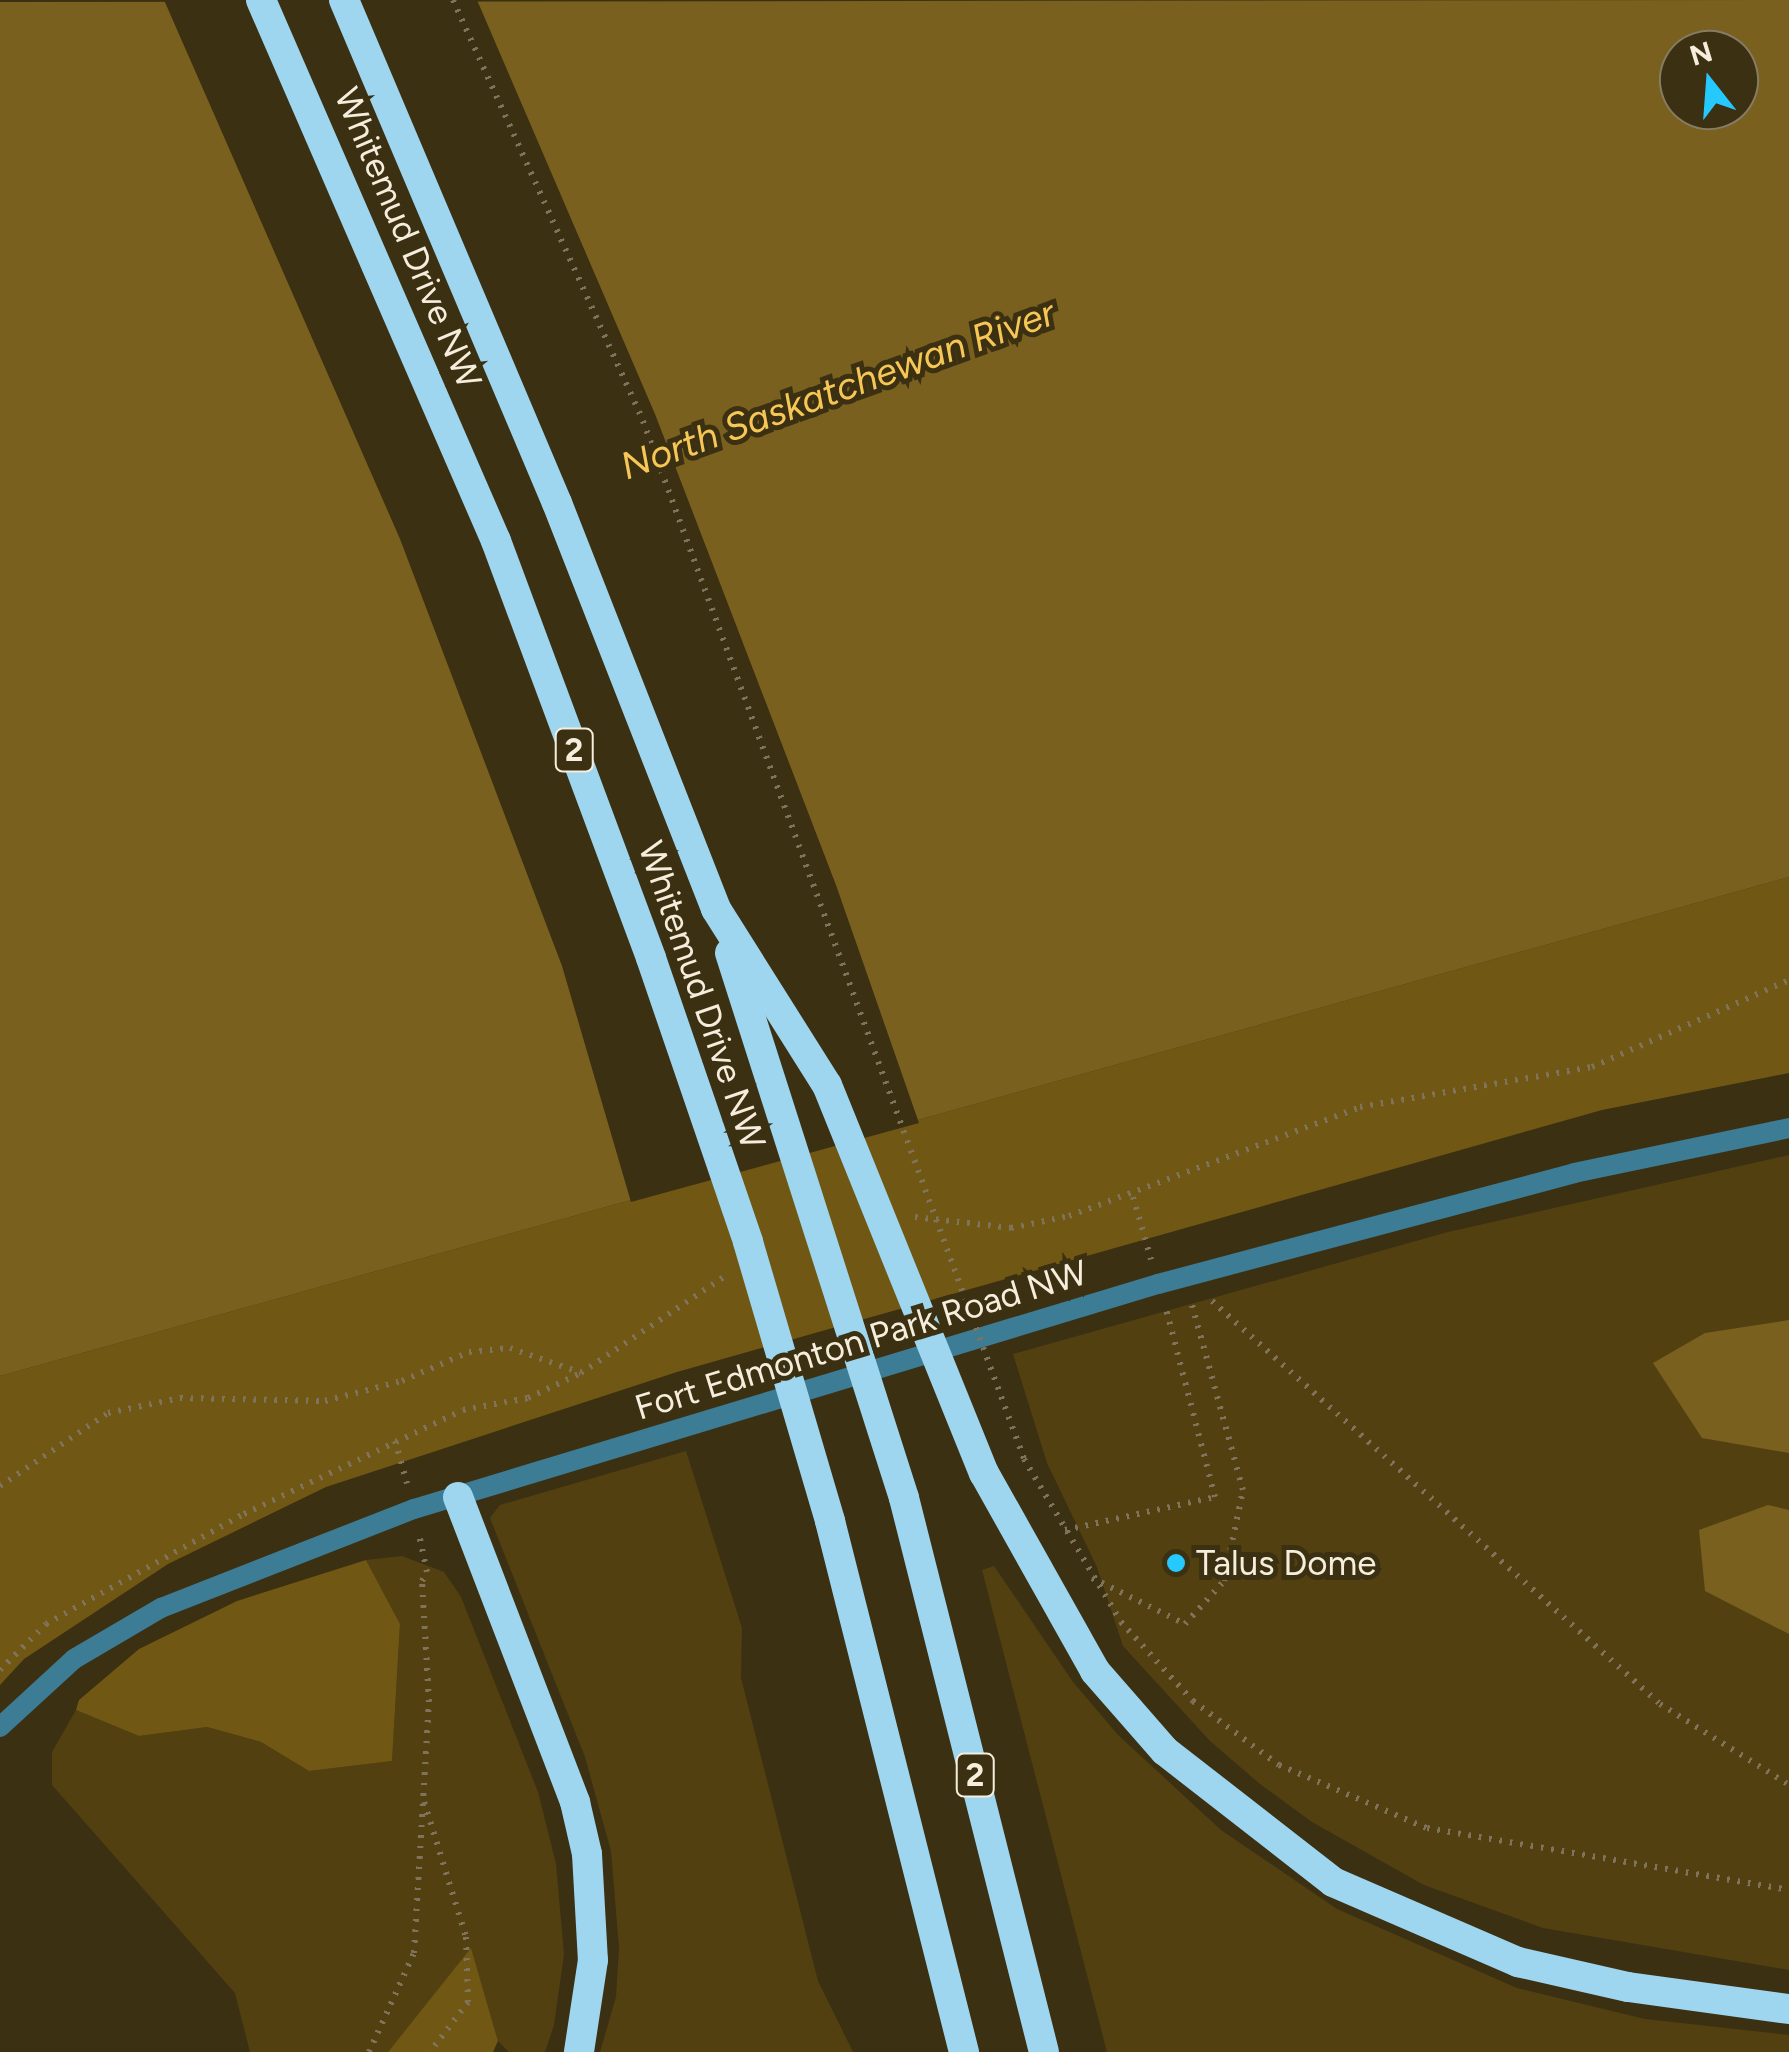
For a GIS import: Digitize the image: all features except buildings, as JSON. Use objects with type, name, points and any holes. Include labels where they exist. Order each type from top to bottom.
[{"type":"highway","name":"Whitemud Drive NW","points":[[262,0],[523,614],[735,1204],[830,1521],[964,2052]]},
{"type":"highway","name":"Whitemud Drive NW","points":[[344,0],[557,503],[716,909],[904,1498],[1044,2052]]},
{"type":"highway","points":[[716,909],[828,1084],[984,1473],[1022,1549],[1106,1684],[1165,1751],[1333,1882],[1518,1962],[1789,2009]]},
{"type":"highway","points":[[458,1497],[574,1802],[587,1854],[594,1960],[579,2052]]},
{"type":"street","name":"Fort Edmonton Park Road NW","points":[[0,1727],[74,1659],[161,1608],[414,1509],[1185,1277],[1574,1173],[1789,1128]]},
{"type":"path","points":[[453,0],[643,421],[1024,1460],[1090,1578],[1194,1701],[1279,1765],[1326,1790],[1427,1828],[1789,1890]]},
{"type":"path","points":[[904,1217],[946,1216],[1011,1228],[1069,1216],[1360,1107],[1592,1067],[1789,980]]},
{"type":"path","points":[[0,1670],[46,1624],[244,1514],[463,1410],[528,1398],[581,1373],[740,1267]]},
{"type":"path","points":[[1090,1578],[1185,1624],[1224,1581],[1243,1490],[1185,1277]]},
{"type":"path","points":[[1185,1277],[1660,1704],[1789,1786]]},
{"type":"path","points":[[1065,1530],[1215,1497],[1166,1308]]},
{"type":"path","points":[[0,1486],[108,1412],[180,1398],[325,1400],[402,1380],[469,1352],[510,1348],[581,1373]]},
{"type":"path","points":[[369,2052],[414,1953],[423,1796],[427,1572],[395,1440]]},
{"type":"path","points":[[423,1796],[466,1937],[468,2002],[430,2052]]},
{"type":"shaded area","points":[[1789,877],[1789,1073],[1602,1110],[677,1372],[326,1487],[168,1564],[24,1659],[0,1685],[0,1376]]},
{"type":"shaded area","points":[[1789,1155],[1789,1970],[1543,1928],[1424,1885],[1312,1822],[1260,1784],[1210,1741],[1123,1646],[1097,1567],[1047,1463],[1013,1354],[1448,1232]]},
{"type":"shaded area","points":[[686,1451],[742,1628],[741,1678],[818,1981],[853,2052],[600,2052],[616,1997],[619,1948],[611,1851],[585,1757],[490,1518],[500,1505]]},
{"type":"shaded area","points":[[402,1556],[444,1572],[461,1597],[538,1792],[556,1864],[564,1954],[554,2025],[545,2052],[509,2052],[498,2041],[471,1949],[388,2052],[250,2052],[235,1993],[52,1785],[52,1752],[76,1710],[139,1736],[207,1727],[261,1742],[309,1771],[392,1761],[400,1624],[366,1560]]},
{"type":"shaded area","points":[[366,1560],[400,1624],[392,1761],[309,1771],[261,1742],[207,1727],[139,1736],[76,1710],[79,1700],[139,1649],[237,1601]]},
{"type":"shaded area","points":[[994,1566],[1073,1682],[1118,1735],[1221,1830],[1337,1909],[1517,1988],[1645,2019],[1789,2035],[1789,2052],[1107,2052],[982,1570]]},
{"type":"shaded area","points":[[471,1948],[498,2041],[493,2052],[388,2052]]},
{"type":"water","name":"North Saskatchewan River","points":[[1789,0],[1789,877],[0,1376],[0,2]]},
{"type":"water","points":[[1789,1320],[1789,1453],[1702,1438],[1653,1363],[1705,1333]]},
{"type":"water","points":[[1768,1505],[1789,1510],[1789,1634],[1705,1591],[1699,1530]]},
{"type":"pier","points":[[164,0],[477,0],[655,414],[836,885],[919,1123],[631,1202],[562,966],[400,539]]},
{"type":"place","name":"Talus Dome","points":[[1176,1563]]}]
